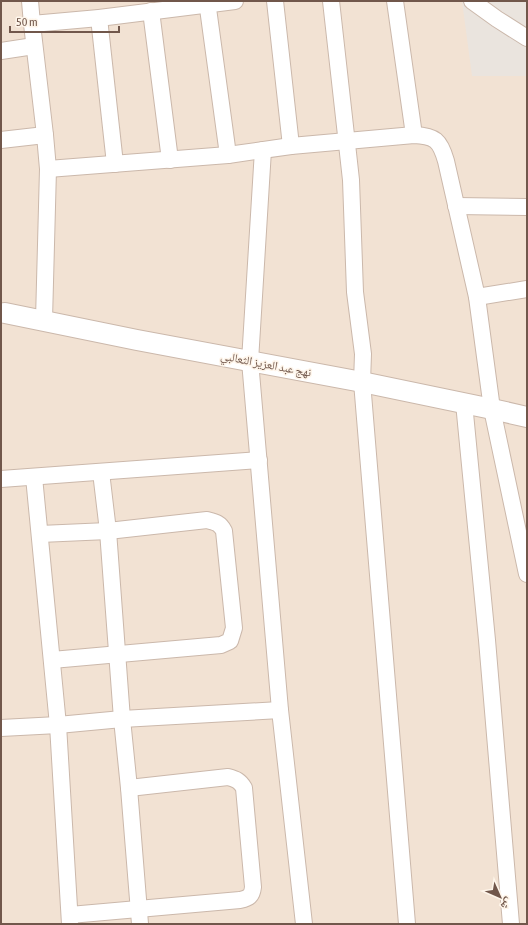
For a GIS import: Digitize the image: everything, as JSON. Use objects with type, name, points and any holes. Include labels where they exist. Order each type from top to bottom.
[{"type":"street","points":[[30,1],[48,169],[44,320]]},
{"type":"street","points":[[32,24],[99,18],[124,8],[151,11],[208,3],[235,1]]},
{"type":"street","points":[[275,1],[291,146]]},
{"type":"street","points":[[331,1],[348,141],[351,180],[354,292],[363,354],[362,382],[407,924]]},
{"type":"street","points":[[395,1],[414,135]]},
{"type":"street","points":[[472,1],[527,38]]},
{"type":"street","points":[[208,3],[228,155]]},
{"type":"street","points":[[151,11],[170,160]]},
{"type":"street","points":[[99,18],[115,164]]},
{"type":"street","points":[[1,51],[34,46]]},
{"type":"street","points":[[1,140],[45,135]]},
{"type":"street","points":[[48,169],[228,155],[291,146],[414,135],[429,136],[435,140],[439,144],[446,161],[477,297],[492,409],[523,536],[527,574]]},
{"type":"street","points":[[263,150],[250,361],[280,710],[304,924]]},
{"type":"street","points":[[456,206],[527,207]]},
{"type":"street","points":[[477,297],[527,289]]},
{"type":"street","name":"نهج عبد العزيز الثعالبي","points":[[2,313],[362,382],[527,417]]},
{"type":"street","points":[[464,403],[487,640],[511,924]]},
{"type":"street","points":[[1,480],[259,460]]},
{"type":"street","points":[[101,472],[108,531],[139,917]]},
{"type":"street","points":[[34,477],[58,725],[70,920],[139,917],[249,898],[253,893],[253,887],[244,788],[241,782],[228,777],[129,788]]},
{"type":"street","points":[[40,534],[108,531],[207,520],[221,525],[224,531],[234,628],[230,641],[221,645],[117,653],[52,660]]},
{"type":"street","points":[[1,728],[280,710]]},
{"type":"shaded area","points":[[1,1],[484,1],[527,75],[527,924],[1,924]]},
{"type":"shaded area","points":[[462,1],[527,1],[527,76],[472,76]]}]
